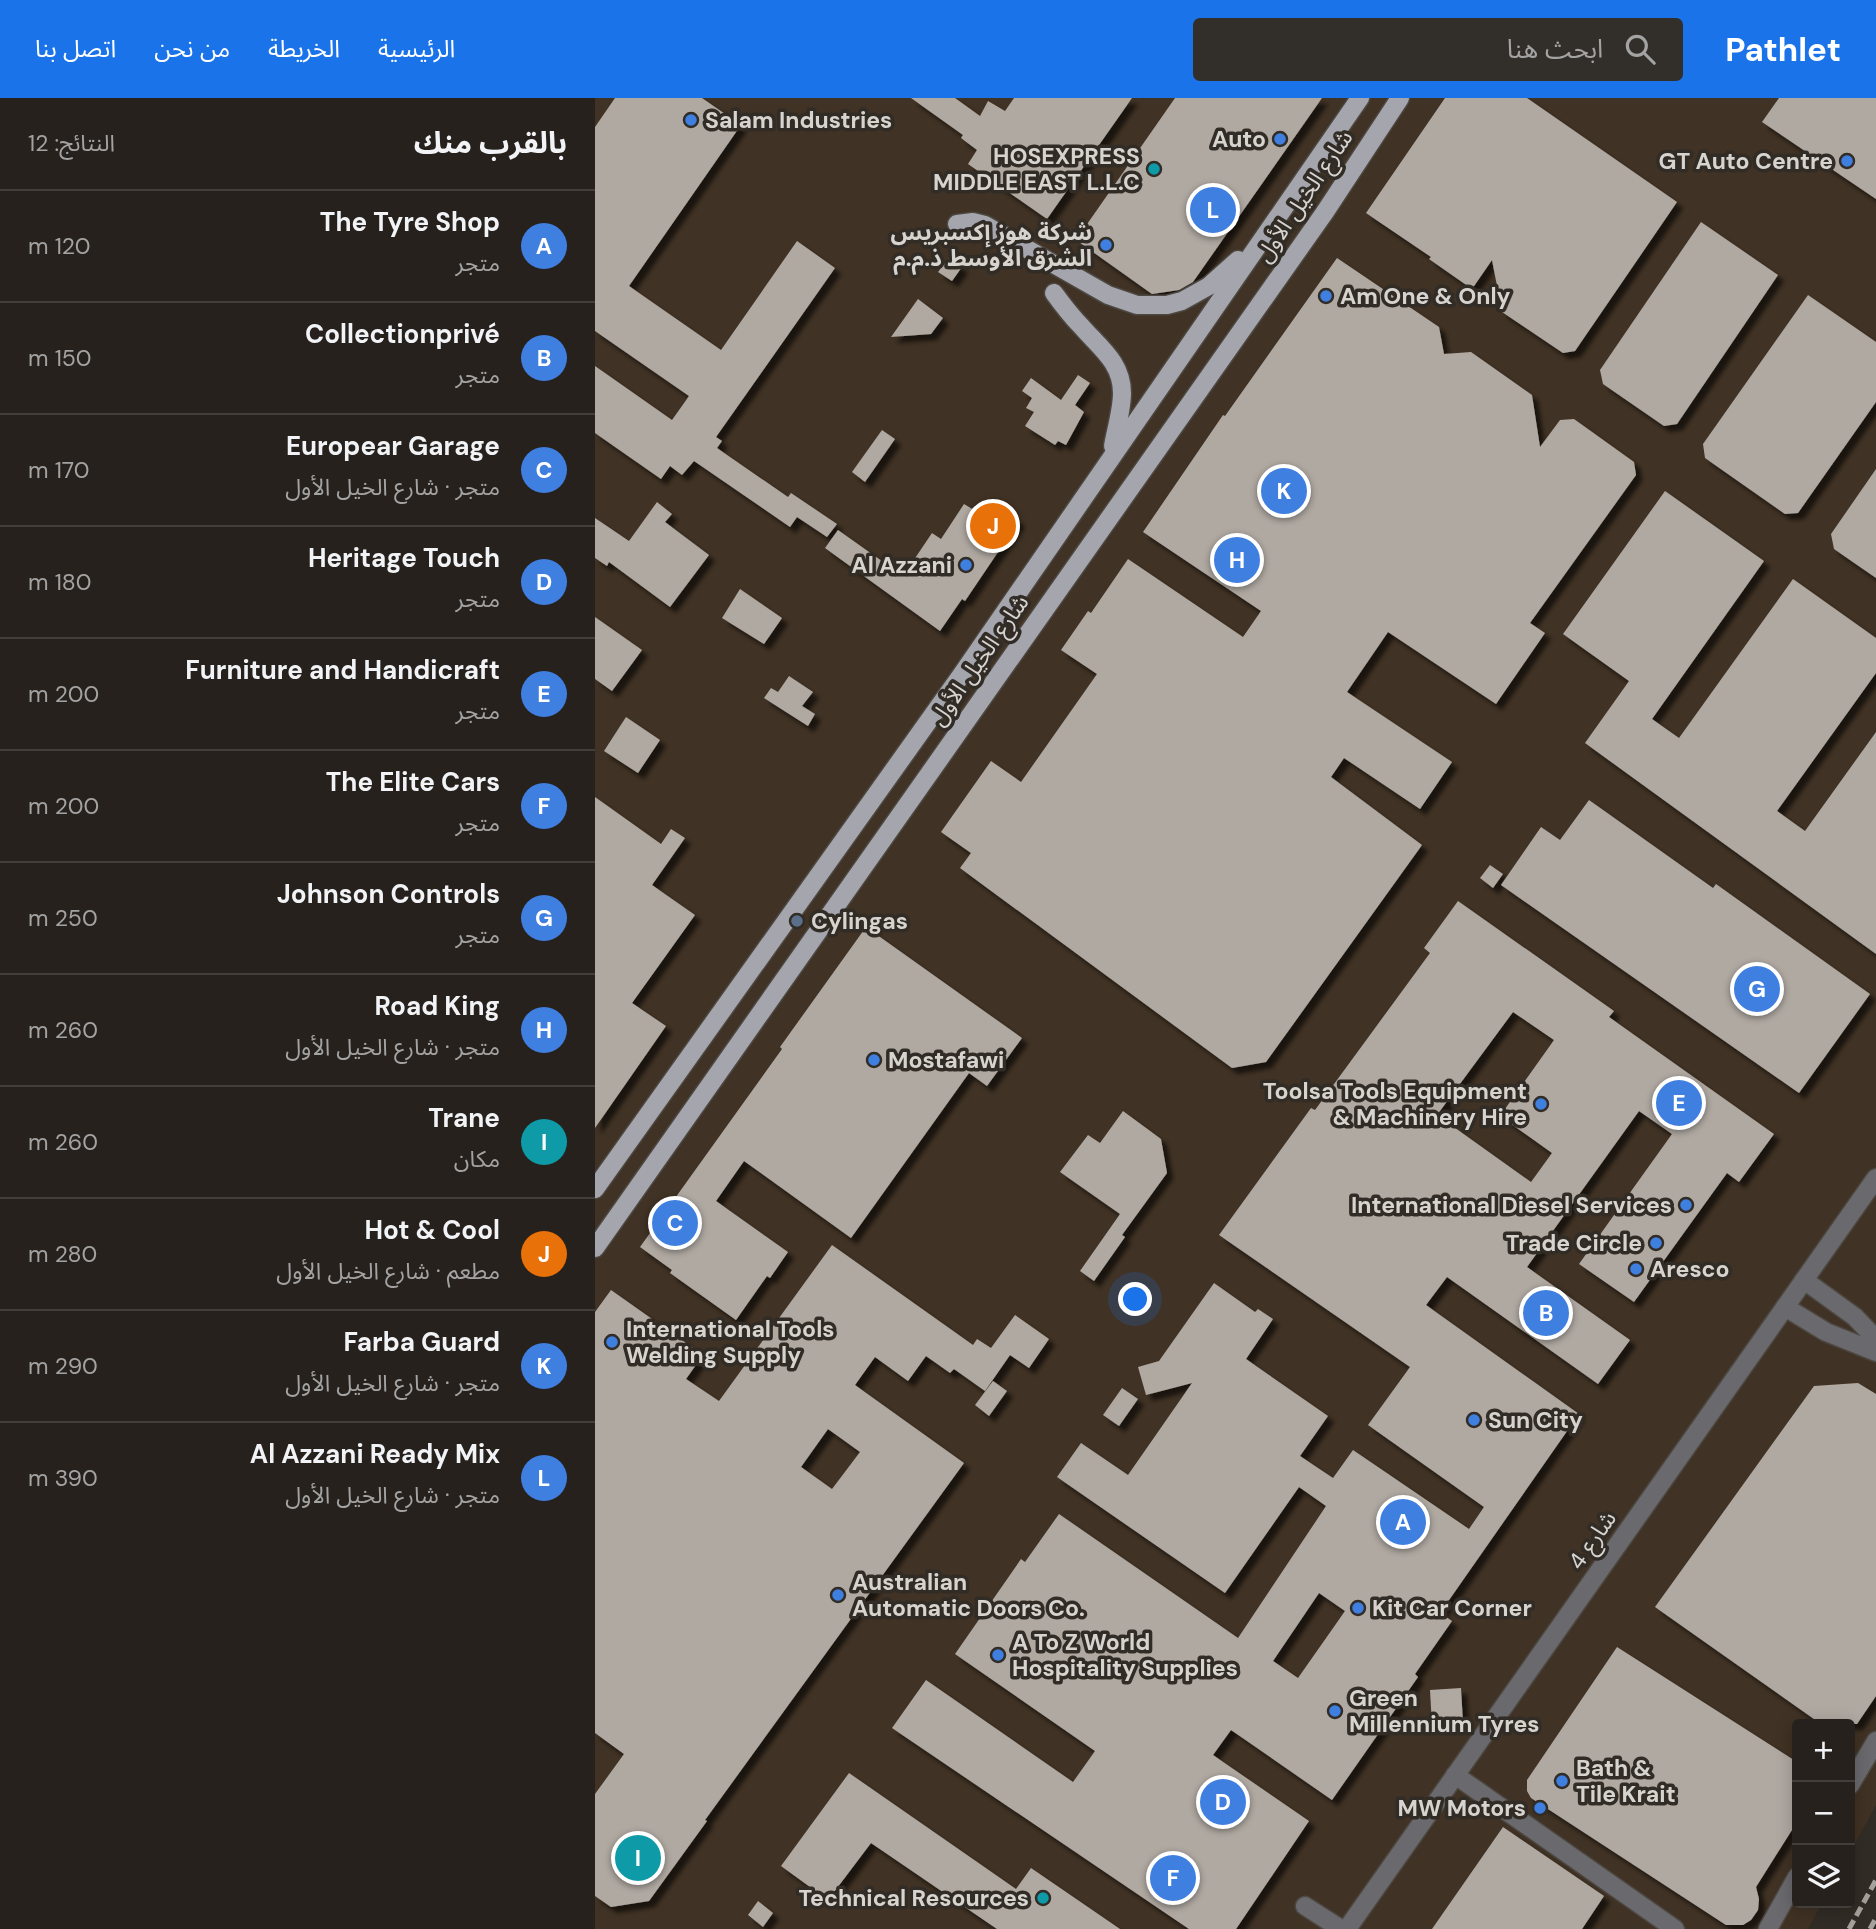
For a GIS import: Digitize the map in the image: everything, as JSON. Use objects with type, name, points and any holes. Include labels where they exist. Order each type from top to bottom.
[{"type":"main road","name":"شارع الخيل الأول","points":[[595,1189],[962,674],[1360,98]]},
{"type":"main road","name":"شارع الخيل الأول","points":[[595,1248],[1325,212],[1400,98]]},
{"type":"main road","points":[[957,224],[979,223],[1108,295],[1136,305],[1152,306],[1167,305],[1196,295],[1261,239]]},
{"type":"main road","points":[[1054,293],[1079,324],[1107,352],[1118,370],[1122,401],[1112,454]]},
{"type":"street","name":"شارع 4","points":[[1347,1929],[1876,1178]]},
{"type":"street","points":[[1804,1280],[1855,1317],[1876,1339]]},
{"type":"street","points":[[1786,1307],[1826,1332],[1876,1352]]},
{"type":"street","points":[[1852,1782],[1876,1741]]},
{"type":"street","points":[[1455,1775],[1675,1929]]},
{"type":"street","points":[[1768,1929],[1792,1886]]},
{"type":"street","points":[[1305,1906],[1341,1929]]},
{"type":"shaded area","points":[[595,98],[1876,98],[1876,1805],[1855,1844],[1855,1719],[1792,1719],[1792,1908],[1819,1908],[1808,1929],[595,1929]]},
{"type":"building","points":[[615,98],[702,98],[741,125],[629,286],[721,350],[797,241],[835,268],[716,437],[722,441],[717,448],[788,497],[791,493],[837,524],[827,537],[797,517],[790,527],[694,461],[682,475],[670,466],[661,479],[595,433],[595,366],[672,420],[689,396],[595,331],[595,127]]},
{"type":"building","points":[[911,98],[955,98],[980,116],[988,101],[1005,111],[1014,98],[1132,98],[1047,219],[968,164],[977,150],[961,138],[963,135]]},
{"type":"building","points":[[1175,98],[1322,98],[1193,282],[1179,290],[1152,294],[1076,240]]},
{"type":"building","points":[[1445,98],[1527,98],[1677,202],[1575,351],[1563,353],[1502,312],[1492,260],[1472,289],[1429,259],[1431,257],[1366,213]]},
{"type":"building","name":"GT Auto Centre","points":[[1779,98],[1876,98],[1876,199],[1762,122]]},
{"type":"building","points":[[1701,222],[1778,275],[1677,424],[1664,426],[1603,384],[1600,370]]},
{"type":"building","points":[[949,258],[962,267],[952,281],[938,272]]},
{"type":"building","points":[[1337,258],[1439,327],[1444,354],[1471,352],[1532,395],[1540,447],[1560,420],[1574,419],[1634,462],[1636,475],[1530,623],[1545,633],[1496,704],[1388,632],[1347,692],[1452,762],[1420,809],[1344,758],[1331,777],[1422,845],[1266,1062],[1232,1068],[960,868],[971,853],[941,832],[991,761],[1021,782],[1097,674],[1061,650],[1088,611],[1091,613],[1128,559],[1243,637],[1261,611],[1143,532],[1223,415],[1225,416]]},
{"type":"building","points":[[1808,295],[1876,342],[1876,402],[1798,513],[1785,514],[1705,458],[1703,444]]},
{"type":"building","points":[[918,299],[943,318],[931,334],[891,337]]},
{"type":"building","points":[[1078,375],[1090,383],[1075,405],[1084,412],[1066,445],[1058,441],[1055,445],[1025,426],[1034,412],[1026,408],[1032,398],[1022,391],[1031,378],[1061,400]]},
{"type":"building","points":[[882,430],[895,439],[865,482],[852,472]]},
{"type":"building","points":[[1876,469],[1876,578],[1834,549],[1831,534]]},
{"type":"building","points":[[1665,491],[1764,561],[1652,719],[1679,738],[1793,579],[1876,638],[1876,673],[1777,811],[1805,831],[1876,732],[1876,954],[1585,743],[1629,681],[1563,634]]},
{"type":"building","points":[[657,502],[672,514],[665,522],[709,555],[670,607],[609,562],[607,566],[595,558],[595,518],[629,541]]},
{"type":"building","points":[[964,504],[979,513],[982,508],[997,519],[1003,510],[1019,521],[965,601],[962,599],[940,631],[825,548],[838,530],[903,576],[932,533],[941,539]]},
{"type":"building","points":[[740,589],[782,618],[764,644],[722,618]]},
{"type":"building","points":[[595,617],[642,650],[612,691],[595,679]]},
{"type":"building","points":[[789,676],[813,692],[802,706],[815,714],[808,726],[764,698],[771,688],[778,692]]},
{"type":"building","points":[[626,717],[660,740],[638,773],[604,751]]},
{"type":"building","points":[[595,797],[661,844],[671,829],[685,838],[652,885],[695,915],[632,1003],[666,1026],[595,1128]]},
{"type":"building","points":[[1589,800],[1713,888],[1716,884],[1870,994],[1799,1093],[1501,885],[1541,827],[1560,840]]},
{"type":"building","points":[[1490,865],[1503,874],[1493,888],[1480,878]]},
{"type":"building","points":[[1458,901],[1614,1011],[1609,1017],[1774,1134],[1739,1182],[1727,1173],[1634,1302],[1579,1264],[1672,1134],[1639,1111],[1527,1267],[1630,1340],[1598,1384],[1447,1277],[1426,1305],[1579,1414],[1440,1613],[1452,1621],[1415,1674],[1418,1677],[1332,1800],[1231,1730],[1213,1755],[1309,1821],[1236,1929],[1189,1929],[892,1728],[926,1680],[1073,1782],[1095,1751],[955,1654],[1021,1559],[1025,1562],[1059,1514],[1238,1638],[1326,1506],[1299,1487],[1225,1593],[1057,1477],[1081,1443],[1128,1475],[1192,1383],[1146,1395],[1138,1367],[1159,1361],[1214,1283],[1255,1312],[1258,1309],[1273,1319],[1246,1359],[1328,1416],[1300,1456],[1333,1478],[1353,1450],[1469,1529],[1484,1507],[1368,1425],[1410,1367],[1219,1235],[1311,1108],[1315,1110],[1430,953],[1424,948]],"holes":[[[1513,1012],[1554,1040],[1500,1116],[1552,1153],[1531,1182],[1437,1115]],[[1319,1593],[1345,1611],[1298,1678],[1273,1661]]]},
{"type":"building","points":[[866,927],[1022,1038],[987,1086],[969,1073],[851,1238],[744,1161],[716,1201],[788,1252],[770,1278],[767,1276],[736,1320],[670,1273],[672,1270],[640,1247]]},
{"type":"building","points":[[1123,1111],[1161,1139],[1167,1173],[1122,1235],[1125,1237],[1094,1281],[1080,1271],[1120,1214],[1060,1172],[1088,1135],[1100,1143]]},
{"type":"building","points":[[832,1245],[973,1345],[977,1339],[991,1348],[1015,1315],[1049,1339],[1029,1368],[1010,1355],[985,1391],[954,1369],[950,1373],[926,1356],[908,1381],[875,1357],[855,1385],[964,1463],[649,1901],[611,1907],[595,1896],[595,1794],[624,1754],[595,1733],[595,1312],[611,1290],[703,1355],[686,1379],[719,1401]],"holes":[[[828,1429],[860,1452],[832,1489],[801,1467]]]},
{"type":"building","points":[[993,1381],[1007,1391],[989,1416],[975,1405]]},
{"type":"building","points":[[1858,1383],[1876,1394],[1876,1696],[1857,1724],[1855,1719],[1814,1719],[1655,1607],[1814,1386]]},
{"type":"building","points":[[1122,1388],[1138,1399],[1119,1426],[1103,1415]]},
{"type":"building","points":[[1617,1647],[1792,1759],[1792,1830],[1756,1887],[1758,1910],[1751,1920],[1743,1925],[1726,1925],[1531,1798],[1527,1791],[1527,1780]]},
{"type":"building","points":[[1461,1688],[1463,1724],[1432,1726],[1430,1690]]},
{"type":"building","points":[[849,1773],[1016,1889],[1031,1868],[1120,1929],[997,1929],[871,1843],[828,1900],[781,1866]]},
{"type":"building","points":[[1503,1827],[1604,1896],[1582,1929],[1432,1929]]},
{"type":"building","points":[[758,1901],[773,1913],[763,1927],[748,1915]]},
{"type":"railway","points":[[1849,1929],[1876,1880]]},
{"type":"railway","points":[[1870,1929],[1876,1918]]},
{"type":"place","name":"Salam Industries","points":[[691,120]]},
{"type":"place","name":"Auto","points":[[1280,139]]},
{"type":"place","name":"GT Auto Centre","points":[[1847,161]]},
{"type":"place","name":"HOSEXPRESS MIDDLE EAST L.L.C","points":[[1154,169]]},
{"type":"place","name":"Al Azzani Ready Mix","points":[[1213,210]]},
{"type":"place","name":"شركة هوز إكسبريس الشرق الأوسط ذ.م.م","points":[[1106,245]]},
{"type":"place","name":"Am One & Only","points":[[1326,296]]},
{"type":"place","name":"Farba Guard","points":[[1284,491]]},
{"type":"place","name":"Hot & Cool","points":[[993,526]]},
{"type":"place","name":"Road King","points":[[1237,560]]},
{"type":"place","name":"Al Azzani","points":[[966,565]]},
{"type":"place","name":"Cylingas","points":[[797,921]]},
{"type":"place","name":"Johnson Controls","points":[[1757,989]]},
{"type":"place","name":"Mostafawi","points":[[874,1060]]},
{"type":"place","name":"Furniture and Handicraft","points":[[1679,1103]]},
{"type":"place","name":"Toolsa Tools Equipment & Machinery Hire","points":[[1541,1104]]},
{"type":"place","name":"International Diesel Services","points":[[1686,1205]]},
{"type":"place","name":"Europear Garage","points":[[675,1223]]},
{"type":"place","name":"Trade Circle","points":[[1656,1243]]},
{"type":"place","name":"Aresco","points":[[1636,1269]]},
{"type":"place","name":"Collectionprivé","points":[[1546,1313]]},
{"type":"place","name":"International Tools Welding Supply","points":[[612,1342]]},
{"type":"place","name":"Sun City","points":[[1474,1420]]},
{"type":"place","name":"The Tyre Shop","points":[[1403,1522]]},
{"type":"place","name":"Australian Automatic Doors Co.","points":[[838,1595]]},
{"type":"place","name":"Kit Car Corner","points":[[1358,1608]]},
{"type":"place","name":"A To Z World Hospitality Supplies","points":[[998,1655]]},
{"type":"place","name":"Green Millennium Tyres","points":[[1335,1711]]},
{"type":"place","name":"Bath & Tile Krait","points":[[1562,1781]]},
{"type":"place","name":"Heritage Touch","points":[[1223,1802]]},
{"type":"place","name":"MW Motors","points":[[1540,1808]]},
{"type":"place","name":"Trane","points":[[638,1858]]},
{"type":"place","name":"The Elite Cars","points":[[1173,1878]]},
{"type":"place","name":"Technical Resources","points":[[1043,1898]]}]
